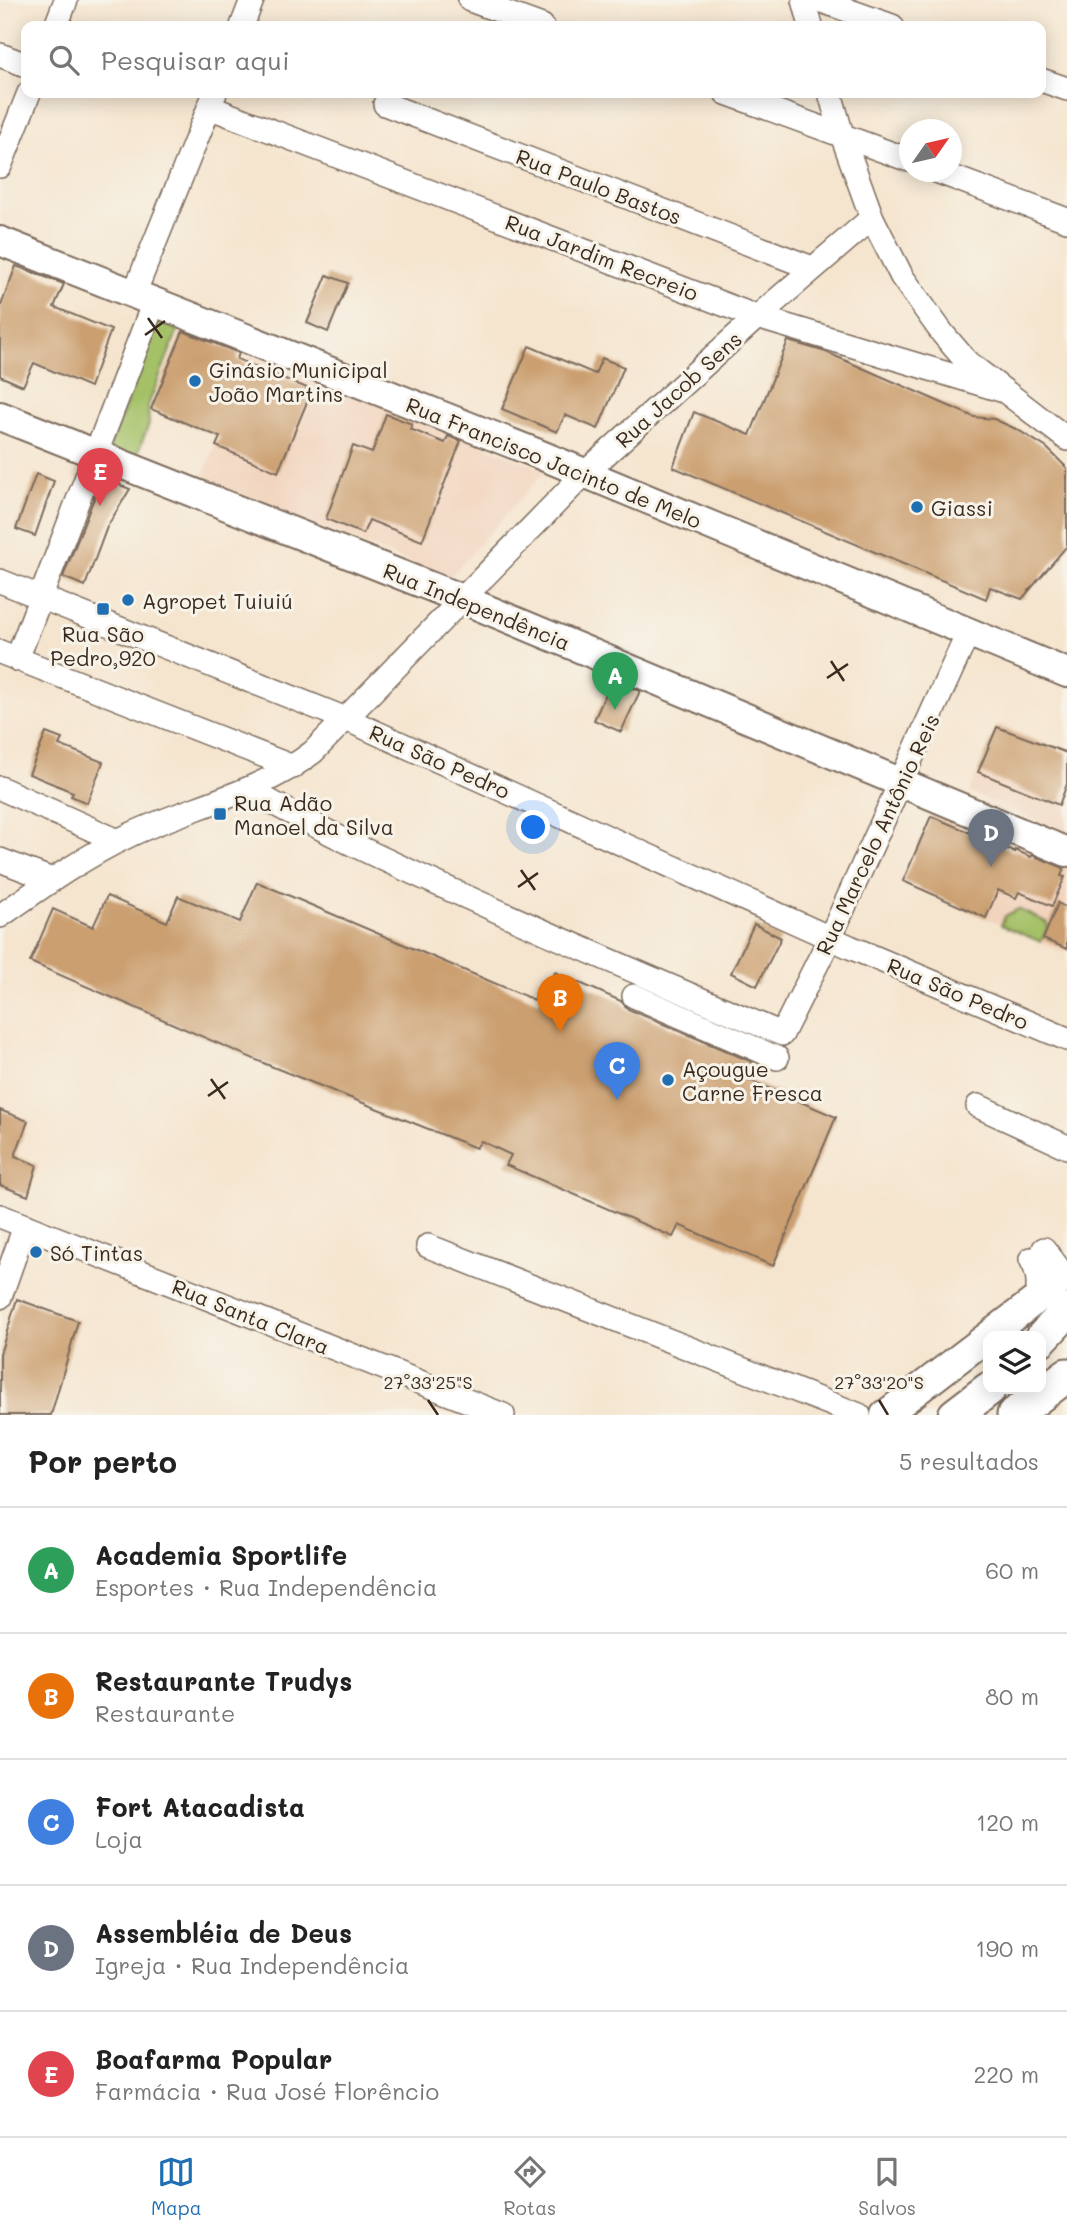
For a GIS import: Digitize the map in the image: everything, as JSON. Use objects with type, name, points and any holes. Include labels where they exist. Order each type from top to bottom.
[{"type":"highway","points":[[1044,1331],[1052,1305]]},
{"type":"highway","points":[[1046,1346],[1067,1330]]},
{"type":"highway","points":[[1014,1415],[1067,1375]]},
{"type":"highway","points":[[955,1415],[983,1394]]},
{"type":"main road","name":"Rua Francisco Jacinto de Melo","points":[[0,241],[585,473],[1067,673]]},
{"type":"main road","name":"Rua Independência","points":[[0,416],[462,599],[1067,852]]},
{"type":"main road","points":[[885,1415],[1052,1305],[1066,1277]]},
{"type":"street","points":[[58,21],[66,0]]},
{"type":"street","points":[[244,21],[252,0]]},
{"type":"street","points":[[470,0],[528,21]]},
{"type":"street","points":[[804,0],[810,21]]},
{"type":"street","points":[[820,0],[878,21]]},
{"type":"street","points":[[0,55],[21,63]]},
{"type":"street","points":[[1046,82],[1067,89]]},
{"type":"street","points":[[0,166],[27,98]]},
{"type":"street","points":[[740,98],[899,156]]},
{"type":"street","points":[[831,98],[872,219],[891,259],[943,334],[967,362],[1067,439]]},
{"type":"street","points":[[212,100],[144,298],[96,454],[41,596],[8,656],[293,767]]},
{"type":"street","name":"Rua Jardim Recreio","points":[[212,100],[757,317],[1001,390]]},
{"type":"street","name":"Rua Paulo Bastos","points":[[385,104],[812,268]]},
{"type":"street","points":[[962,181],[1067,220]]},
{"type":"street","name":"Rua Jacob Sens","points":[[346,719],[585,473],[812,268],[872,219]]},
{"type":"street","name":"Rua São Pedro","points":[[0,581],[346,719],[830,938],[1067,1039]]},
{"type":"street","name":"Rua Marcelo Antônio Reis","points":[[248,789],[414,873],[570,944],[782,1034],[830,938],[968,633]]},
{"type":"street","points":[[0,916],[92,853],[248,789],[293,767],[346,719]]},
{"type":"street","points":[[0,788],[118,841]]},
{"type":"street","points":[[0,860],[52,880]]},
{"type":"street","points":[[634,996],[777,1058]]},
{"type":"street","points":[[978,1106],[1067,1147]]},
{"type":"street","name":"Rua Santa Clara","points":[[0,1216],[503,1415]]},
{"type":"street","points":[[0,1297],[25,1226]]},
{"type":"street","points":[[428,1246],[859,1415]]},
{"type":"street","points":[[1052,1305],[1039,1282],[1037,1254],[1066,1277]]},
{"type":"shaded area","points":[[251,354],[546,470],[449,578],[202,479]]},
{"type":"shaded area","points":[[999,724],[1067,754],[1067,835],[969,792]]},
{"type":"shaded area","points":[[933,811],[990,836],[968,888],[991,898],[1015,842],[1067,865],[1067,954],[903,881]]},
{"type":"green space","points":[[159,320],[178,330],[148,406],[149,424],[135,459],[109,449]]},
{"type":"green space","points":[[1018,909],[1046,922],[1048,926],[1041,942],[1001,925],[1005,916]]},
{"type":"building","points":[[16,266],[64,284],[54,307],[111,330],[90,387],[34,363],[23,386],[0,376],[0,308]]},
{"type":"building","points":[[327,275],[348,283],[328,332],[307,323]]},
{"type":"building","points":[[183,331],[239,353],[237,359],[312,390],[278,472],[216,446],[220,437],[151,409]]},
{"type":"building","name":"Giassi","points":[[788,341],[826,352],[974,417],[994,419],[1047,448],[1067,468],[1067,546],[1022,599],[990,587],[986,599],[673,467],[694,412],[750,435]]},
{"type":"building","points":[[529,346],[595,374],[602,358],[624,367],[598,429],[565,415],[557,432],[502,409]]},
{"type":"building","points":[[386,414],[412,424],[410,429],[445,443],[448,436],[461,441],[422,541],[369,520],[363,534],[326,519],[353,446],[372,453]]},
{"type":"building","points":[[36,474],[54,481],[35,536],[16,529]]},
{"type":"building","points":[[102,478],[130,489],[107,527],[85,586],[63,577]]},
{"type":"building","points":[[612,680],[640,691],[621,732],[594,720]]},
{"type":"building","points":[[997,727],[1067,753],[1067,784],[1059,805],[978,772]]},
{"type":"building","points":[[46,733],[62,739],[59,745],[103,762],[87,803],[71,796],[73,792],[29,774]]},
{"type":"building","points":[[931,816],[1015,852],[1031,857],[1032,855],[1064,868],[1061,876],[1065,877],[1052,906],[1019,892],[1016,898],[998,890],[986,918],[903,881]]},
{"type":"building","points":[[257,882],[539,1002],[555,972],[621,1001],[628,1009],[752,1062],[745,1078],[836,1117],[773,1266],[679,1225],[673,1237],[506,1165],[511,1155],[481,1141],[476,1148],[268,1065],[30,962],[53,909],[93,927],[107,896],[167,922],[178,896],[240,922]]},
{"type":"building","points":[[1058,903],[1067,908],[1067,949],[1043,939]]},
{"type":"building","points":[[754,924],[781,938],[757,986],[731,973]]},
{"type":"building","points":[[0,1110],[28,1121],[15,1156],[37,1165],[28,1196],[0,1185]]},
{"type":"building","points":[[17,1299],[78,1321],[51,1415],[0,1415],[0,1354]]},
{"type":"place","name":"Ginásio Municipal João Martins","points":[[195,381]]},
{"type":"place","name":"Boafarma Popular","points":[[100,506]]},
{"type":"place","name":"Giassi","points":[[917,507]]},
{"type":"place","name":"Agropet Tuiuiú","points":[[128,600]]},
{"type":"place","name":"Rua São Pedro,920","points":[[103,609]]},
{"type":"place","name":"Academia Sportlife","points":[[615,710]]},
{"type":"place","name":"Rua Adão Manoel da Silva","points":[[220,814]]},
{"type":"place","name":"Assembléia de Deus","points":[[991,867]]},
{"type":"place","name":"Restaurante Trudys","points":[[560,1032]]},
{"type":"place","name":"Açougue Carne Fresca","points":[[668,1080]]},
{"type":"place","name":"Fort Atacadista","points":[[617,1100]]},
{"type":"place","name":"Só Tintas","points":[[36,1252]]}]
